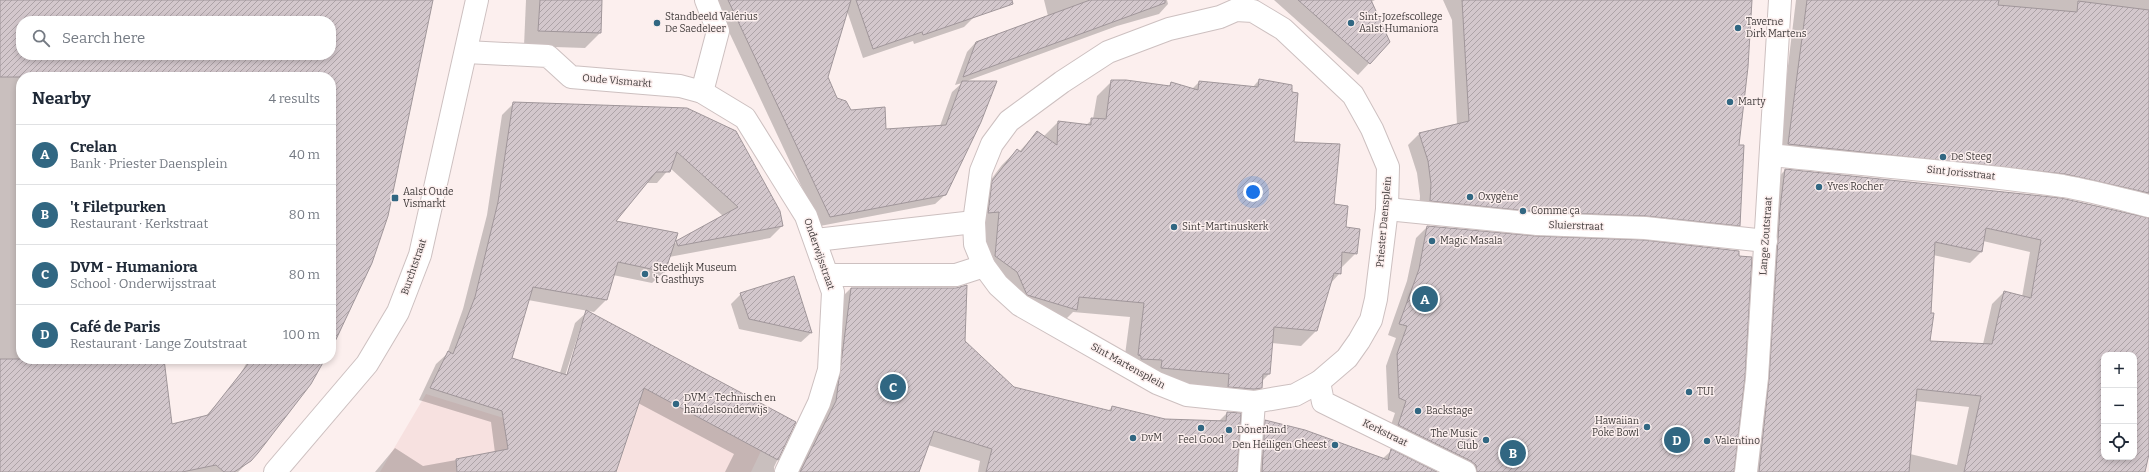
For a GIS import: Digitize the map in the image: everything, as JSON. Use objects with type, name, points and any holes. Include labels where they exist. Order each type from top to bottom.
[{"type":"street","name":"Burchtstraat","points":[[275,472],[367,364],[398,312],[420,255],[477,0]]},
{"type":"street","points":[[702,92],[718,31],[706,0]]},
{"type":"street","name":"Lange Zoutstraat","points":[[1746,472],[1757,378],[1780,0]]},
{"type":"street","name":"Priester Daensplein","points":[[1217,8],[1253,11],[1269,19],[1283,29],[1353,95],[1372,129],[1388,167],[1387,208],[1376,299],[1371,320],[1346,358],[1319,382]]},
{"type":"street","name":"Sint Martensplein","points":[[1217,8],[1169,29],[1108,52],[1062,82],[1009,121],[992,144],[981,171],[974,222],[975,244],[984,266],[998,285],[1020,305],[1158,383],[1187,395],[1254,402],[1295,395],[1319,382]]},
{"type":"street","name":"Oude Vismarkt","points":[[466,52],[548,56],[571,77],[680,86],[702,92]]},
{"type":"street","name":"Onderwijsstraat","points":[[702,92],[745,118],[806,216],[816,240],[832,292],[829,370],[819,404],[786,472]]},
{"type":"street","name":"Sint Jorisstraat","points":[[1771,155],[1859,165],[1947,171],[2057,185],[2149,206]]},
{"type":"street","name":"Sluierstraat","points":[[1387,208],[1537,224],[1645,228],[1766,241]]},
{"type":"street","points":[[816,240],[974,222]]},
{"type":"street","points":[[826,275],[956,275],[984,266]]},
{"type":"street","name":"Kerkstraat","points":[[1319,382],[1323,402],[1465,472]]},
{"type":"street","points":[[1249,472],[1254,402]]},
{"type":"shaded area","name":"DVM - Technisch en handelsonderwijs","points":[[616,326],[779,413],[751,472],[380,472],[426,394],[565,437],[583,428]]},
{"type":"building","points":[[0,0],[433,0],[388,216],[372,263],[336,339],[336,72],[16,72],[16,77],[0,77]]},
{"type":"building","points":[[540,0],[602,0],[601,33],[538,31]]},
{"type":"building","points":[[728,0],[851,0],[828,77],[837,98],[846,101],[851,110],[885,107],[886,129],[946,125],[962,81],[997,81],[981,122],[946,195],[830,217]]},
{"type":"building","points":[[856,0],[1012,0],[1013,4],[923,35],[922,32],[873,49]]},
{"type":"building","points":[[1090,0],[1165,0],[1165,3],[963,77],[976,42]]},
{"type":"building","name":"Sint-Jozefscollege Aalst Humaniora","points":[[1298,0],[1371,0],[1390,42],[1370,64]]},
{"type":"building","points":[[1462,0],[1752,0],[1748,67],[1739,145],[1744,145],[1740,226],[1646,216],[1538,212],[1430,201],[1431,184],[1428,161],[1419,133],[1469,121]]},
{"type":"building","points":[[1807,0],[1999,0],[1998,5],[2077,12],[2078,1],[2149,10],[2149,193],[2065,174],[1788,144]]},
{"type":"building","name":"Sint-Martinuskerk","points":[[1259,79],[1292,85],[1292,92],[1298,93],[1294,142],[1340,144],[1334,204],[1348,206],[1346,227],[1360,229],[1357,254],[1342,252],[1341,274],[1334,273],[1317,331],[1274,327],[1270,374],[1263,374],[1262,388],[1254,389],[1228,387],[1229,374],[1161,368],[1162,360],[1141,359],[1141,356],[1138,355],[1144,303],[1079,297],[1077,310],[1027,295],[1017,272],[995,256],[999,212],[988,213],[992,181],[1017,149],[1021,152],[1037,131],[1057,145],[1058,121],[1091,125],[1091,118],[1106,119],[1111,80],[1126,80],[1170,86],[1171,82],[1198,90],[1199,81],[1258,87]]},
{"type":"building","points":[[513,102],[687,108],[736,131],[780,211],[783,226],[678,246],[676,241],[738,207],[677,152],[670,172],[656,172],[616,221],[678,233],[665,272],[618,262],[607,300],[533,287],[512,358],[567,375],[586,310],[796,422],[778,460],[644,388],[616,472],[457,472],[456,459],[508,449],[502,411],[430,388],[448,351],[453,354],[475,297],[498,202]]},
{"type":"building","points":[[1785,169],[2061,198],[2149,218],[2149,454],[2145,472],[1964,472],[1981,396],[1917,389],[1909,472],[1759,472],[1769,379],[1780,208]],"holes":[[[1986,228],[2041,240],[2031,298],[2004,291],[1992,344],[1930,341],[1934,313],[1931,313],[1935,242],[1982,252]]]},
{"type":"building","points":[[1427,226],[1536,236],[1644,240],[1739,251],[1739,256],[1752,257],[1745,377],[1734,472],[1477,472],[1476,465],[1471,461],[1398,425],[1406,401],[1399,398],[1397,354],[1407,326],[1399,324],[1419,269]]},
{"type":"building","points":[[794,276],[812,333],[749,319],[740,293]]},
{"type":"building","points":[[967,285],[965,341],[1014,387],[1111,411],[1112,406],[1165,419],[1226,421],[1227,412],[1241,413],[1237,472],[986,472],[992,449],[934,431],[919,472],[800,472],[836,401],[851,288],[956,288]]},
{"type":"building","points":[[0,359],[16,359],[16,364],[165,364],[172,424],[208,415],[248,364],[322,364],[311,384],[258,453],[251,461],[234,472],[224,472],[216,465],[182,472],[0,472]]},
{"type":"building","points":[[1265,420],[1305,430],[1388,460],[1391,449],[1437,472],[1262,472]]},
{"type":"place","name":"Standbeeld Valérius De Saedeleer","points":[[657,23]]},
{"type":"place","name":"Sint-Jozefscollege Aalst Humaniora","points":[[1351,23]]},
{"type":"place","name":"Taverne Dirk Martens","points":[[1738,28]]},
{"type":"place","name":"Marty","points":[[1730,102]]},
{"type":"place","name":"De Steeg","points":[[1943,157]]},
{"type":"place","name":"Yves Rocher","points":[[1819,187]]},
{"type":"place","name":"Oxygène","points":[[1470,197]]},
{"type":"place","name":"Aalst Oude Vismarkt","points":[[395,198]]},
{"type":"place","name":"Comme ça","points":[[1523,211]]},
{"type":"place","name":"Sint-Martinuskerk","points":[[1174,227]]},
{"type":"place","name":"Magic Masala","points":[[1432,241]]},
{"type":"place","name":"Stedelijk Museum 't Gasthuys","points":[[645,274]]},
{"type":"place","name":"Crelan","points":[[1425,299]]},
{"type":"place","name":"DVM - Humaniora","points":[[893,387]]},
{"type":"place","name":"TUI","points":[[1689,392]]},
{"type":"place","name":"DVM - Technisch en handelsonderwijs","points":[[676,404]]},
{"type":"place","name":"Backstage","points":[[1418,411]]},
{"type":"place","name":"Hawaiian Poke Bowl","points":[[1647,427]]},
{"type":"place","name":"Feel Good","points":[[1201,428]]},
{"type":"place","name":"Dönerland","points":[[1229,430]]},
{"type":"place","name":"DvM","points":[[1133,438]]},
{"type":"place","name":"The Music Club","points":[[1486,440]]},
{"type":"place","name":"Café de Paris","points":[[1677,440]]},
{"type":"place","name":"Valentino","points":[[1707,441]]},
{"type":"place","name":"Den Heiligen Gheest","points":[[1335,445]]},
{"type":"place","name":"'t Filetpurken","points":[[1513,453]]}]
